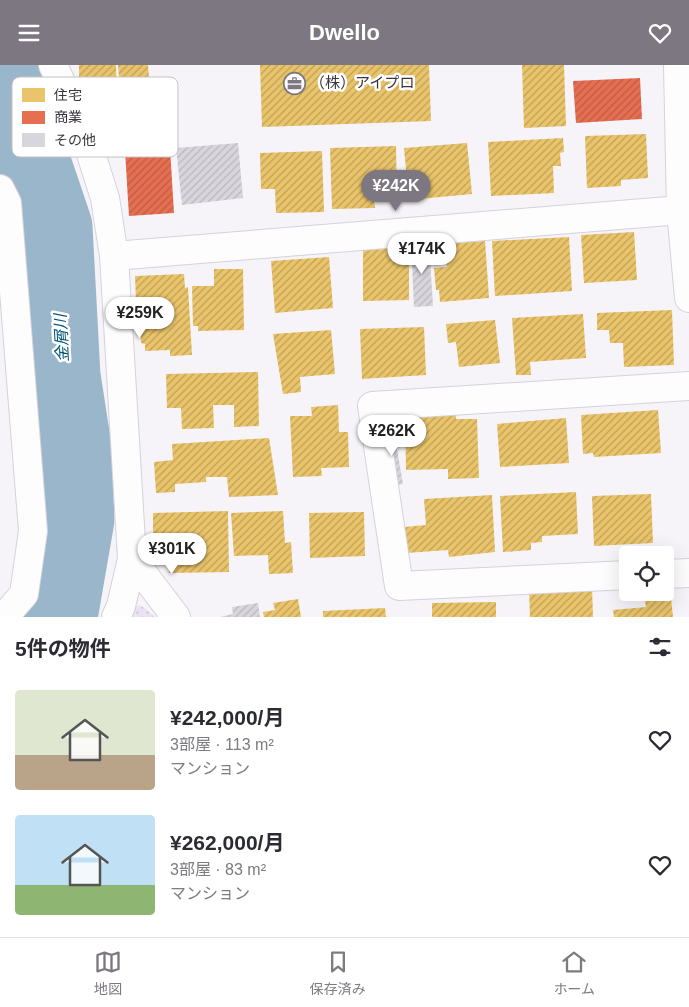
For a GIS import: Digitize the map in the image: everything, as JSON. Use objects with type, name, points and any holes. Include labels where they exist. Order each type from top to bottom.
[{"type":"street","points":[[53,65],[58,77]]},
{"type":"street","points":[[678,65],[681,210],[689,290]]},
{"type":"street","points":[[92,157],[105,198],[114,256],[132,559],[116,617]]},
{"type":"street","points":[[0,189],[7,203],[33,531],[24,594],[4,617]]},
{"type":"street","points":[[114,256],[681,210]]},
{"type":"street","points":[[619,575],[399,586],[372,406],[689,386]]},
{"type":"street","points":[[132,559],[176,617]]},
{"type":"street","points":[[674,574],[689,573]]},
{"type":"shaded area","points":[[140,605],[156,617],[128,617],[132,608]]},
{"type":"building: 住宅","points":[[79,65],[116,65],[116,77],[79,77]]},
{"type":"building: 住宅","points":[[118,65],[148,65],[149,77],[119,77]]},
{"type":"building: 住宅","points":[[260,65],[429,65],[431,121],[262,127]]},
{"type":"building: 住宅","points":[[522,65],[564,65],[566,126],[524,128]]},
{"type":"building: 住宅","points":[[646,134],[648,178],[621,180],[621,186],[587,188],[585,136]]},
{"type":"building: 住宅","points":[[563,138],[564,152],[560,153],[561,166],[553,166],[554,193],[491,196],[488,142]]},
{"type":"building: 住宅","points":[[467,143],[472,194],[409,200],[404,148]]},
{"type":"building: 住宅","points":[[396,146],[397,197],[374,197],[375,208],[332,209],[330,148]]},
{"type":"building: 住宅","points":[[322,151],[324,212],[276,213],[275,189],[261,189],[260,153]]},
{"type":"building: 住宅","points":[[634,232],[637,280],[584,283],[581,235]]},
{"type":"building: 住宅","points":[[569,237],[572,291],[495,296],[492,241]]},
{"type":"building: 住宅","points":[[485,241],[489,298],[440,302],[439,290],[436,290],[434,268],[447,267],[445,249],[455,249],[455,243]]},
{"type":"building: 住宅","points":[[409,248],[409,300],[363,301],[363,249]]},
{"type":"building: 住宅","points":[[329,257],[333,308],[275,313],[271,261]]},
{"type":"building: 住宅","points":[[214,269],[243,269],[244,330],[198,331],[198,326],[193,326],[192,286],[214,286]]},
{"type":"building: 住宅","points":[[184,274],[185,288],[188,287],[192,355],[170,356],[170,350],[145,351],[145,344],[141,343],[139,302],[136,302],[135,276]]},
{"type":"building: 住宅","points":[[672,310],[674,365],[624,367],[623,343],[610,343],[609,330],[597,330],[597,313]]},
{"type":"building: 住宅","points":[[583,314],[586,358],[530,362],[531,375],[516,375],[512,318]]},
{"type":"building: 住宅","points":[[495,320],[500,363],[459,367],[456,342],[448,343],[446,324]]},
{"type":"building: 住宅","points":[[424,327],[426,375],[362,379],[360,329]]},
{"type":"building: 住宅","points":[[331,330],[335,374],[300,377],[301,392],[283,394],[273,334]]},
{"type":"building: 住宅","points":[[258,372],[259,426],[234,427],[234,405],[213,405],[214,428],[182,429],[181,408],[167,408],[166,374]]},
{"type":"building: 住宅","points":[[338,405],[339,432],[348,432],[349,467],[321,468],[322,476],[293,477],[290,416],[312,416],[311,407]]},
{"type":"building: 住宅","points":[[658,410],[661,453],[594,457],[593,453],[583,454],[581,415]]},
{"type":"building: 住宅","points":[[456,415],[456,419],[477,419],[479,478],[448,479],[448,469],[406,470],[405,416]]},
{"type":"building: 住宅","points":[[566,418],[569,463],[500,467],[497,424]]},
{"type":"building: 住宅","points":[[269,438],[278,495],[229,497],[227,477],[206,477],[206,482],[175,484],[175,492],[156,493],[154,462],[173,460],[172,444]]},
{"type":"building: 住宅","points":[[576,492],[578,534],[542,536],[542,542],[531,543],[531,550],[503,552],[500,496]]},
{"type":"building: 住宅","points":[[651,494],[653,543],[594,546],[592,496]]},
{"type":"building: 住宅","points":[[492,495],[495,552],[449,557],[448,550],[406,553],[404,527],[426,525],[424,499]]},
{"type":"building: 住宅","points":[[228,511],[229,572],[169,573],[169,546],[153,547],[153,513]]},
{"type":"building: 住宅","points":[[283,511],[285,543],[291,542],[293,573],[269,574],[268,555],[234,556],[231,513]]},
{"type":"building: 住宅","points":[[364,512],[365,556],[310,558],[309,513]]},
{"type":"building: 住宅","points":[[592,587],[593,617],[530,617],[529,590]]},
{"type":"building: 住宅","points":[[298,599],[301,617],[264,617],[263,612],[275,610],[273,603]]},
{"type":"building: 住宅","points":[[645,601],[671,601],[673,617],[614,617],[613,610],[646,607]]},
{"type":"building: 住宅","points":[[496,602],[496,617],[432,617],[432,603]]},
{"type":"building: 住宅","points":[[385,608],[386,617],[323,617],[323,611]]},
{"type":"building: 商業","points":[[640,78],[642,119],[576,123],[573,81]]},
{"type":"building: 商業","points":[[125,157],[171,157],[174,213],[129,216]]},
{"type":"building: その他","points":[[238,143],[243,198],[182,205],[177,157],[178,148]]},
{"type":"building: その他","points":[[429,241],[433,306],[414,307],[411,243]]},
{"type":"building: その他","points":[[393,427],[403,484],[391,486],[381,429]]},
{"type":"building: その他","points":[[258,603],[260,617],[220,617],[233,614],[232,607]]},
{"type":"waterway","name":"金屑川","points":[[6,65],[8,88],[12,100]]},
{"type":"waterway","name":"金屑川","points":[[31,157],[55,227],[63,376],[74,447],[77,519],[60,617]]},
{"type":"place","name":"（株）アイプロ","points":[[294,83]]}]
